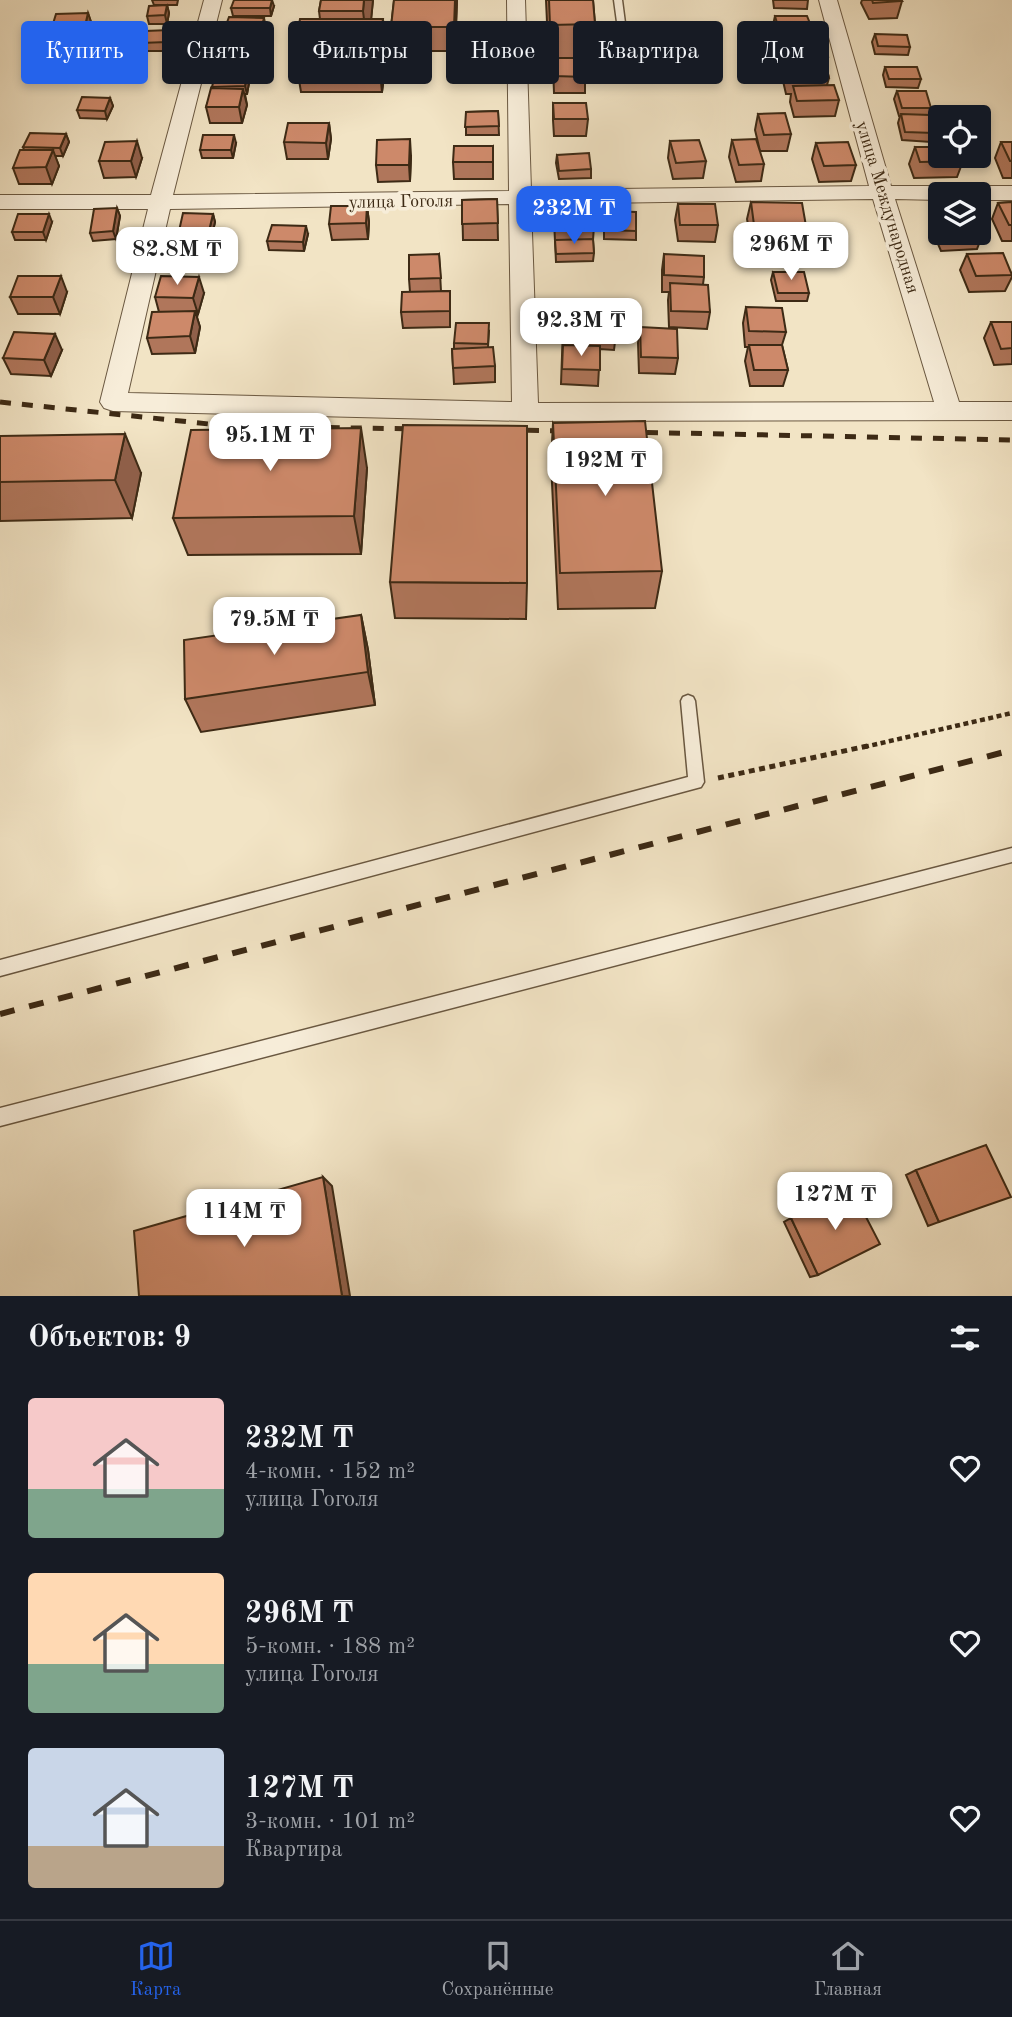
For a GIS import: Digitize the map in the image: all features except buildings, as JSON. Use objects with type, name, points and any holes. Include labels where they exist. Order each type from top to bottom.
[{"type":"street","points":[[213,0],[160,204],[113,402],[525,412],[1012,411]]},
{"type":"street","points":[[516,0],[525,412]]},
{"type":"street","name":"улица Международная","points":[[828,0],[882,192],[950,413]]},
{"type":"street","name":"улица Гоголя","points":[[0,202],[160,204],[882,192],[1012,193]]},
{"type":"lane","points":[[618,0],[621,21]]},
{"type":"lane","points":[[0,968],[696,782],[688,701]]},
{"type":"lane","points":[[0,1117],[1012,855]]},
{"type":"path","points":[[696,782],[912,737],[1012,713]]},
{"type":"railway","points":[[0,402],[228,426],[422,429]]},
{"type":"railway","points":[[506,430],[573,431]]},
{"type":"railway","points":[[625,432],[1012,440]]},
{"type":"railway","points":[[0,1014],[1012,750]]}]
